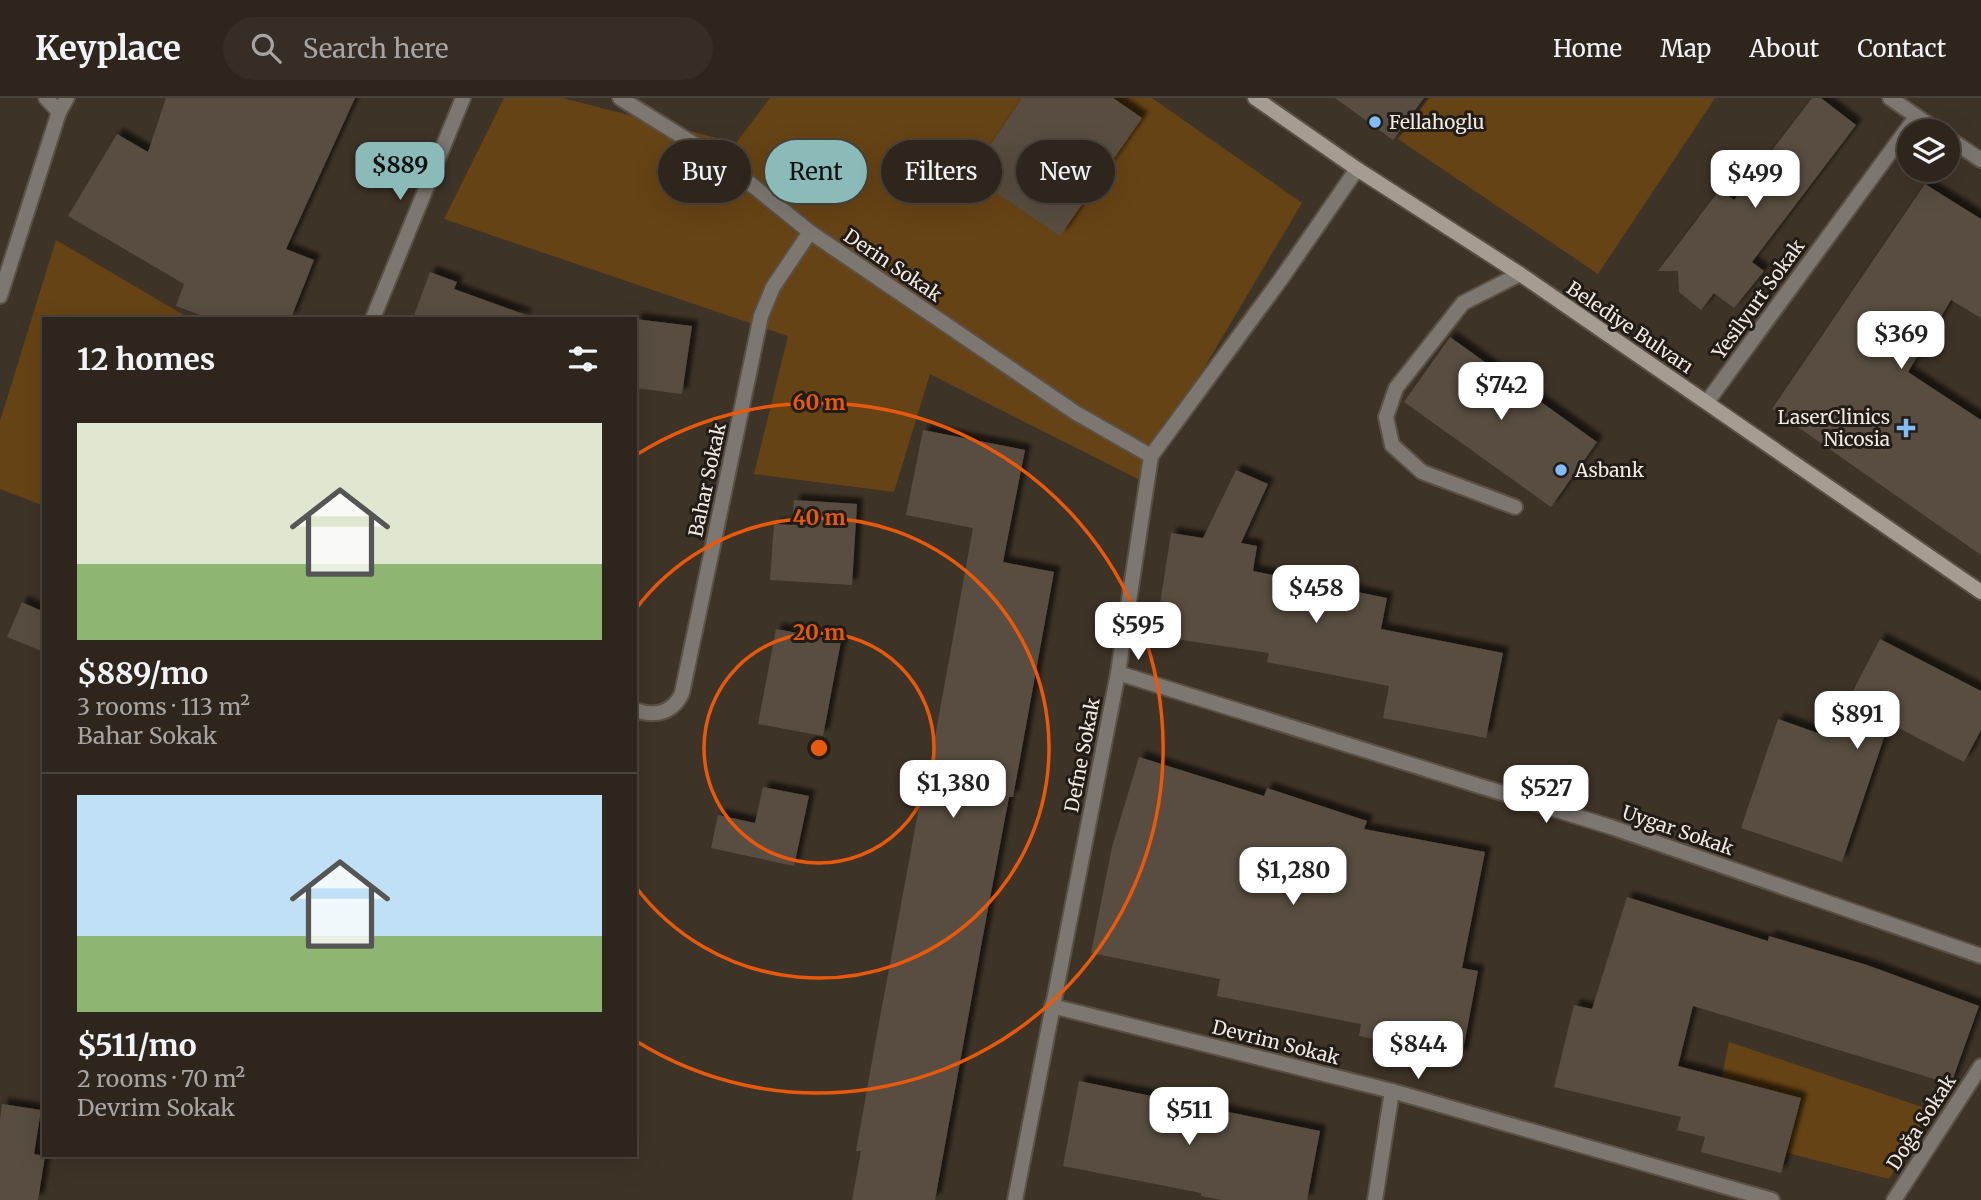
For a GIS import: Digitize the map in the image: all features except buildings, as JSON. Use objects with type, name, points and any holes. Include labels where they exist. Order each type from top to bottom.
[{"type":"main road","name":"Belediye Bulvarı","points":[[1255,98],[1357,169],[1520,274],[1981,592]]},
{"type":"street","points":[[46,98],[59,112]]},
{"type":"street","points":[[0,296],[59,112],[67,98]]},
{"type":"street","points":[[373,317],[463,98]]},
{"type":"street","name":"Derin Sokak","points":[[620,98],[726,164],[810,232],[1076,413],[1151,456]]},
{"type":"street","points":[[1890,98],[1919,119]]},
{"type":"street","name":"Yesilyurt Sokak","points":[[1707,402],[1916,117]]},
{"type":"street","points":[[1960,146],[1981,160]]},
{"type":"street","name":"Defne Sokak","points":[[1015,1200],[1118,673],[1151,456],[1281,279],[1357,169]]},
{"type":"street","name":"Bahar Sokak","points":[[637,710],[654,714],[665,712],[675,704],[684,687],[761,316],[773,288],[810,232]]},
{"type":"street","points":[[1515,507],[1422,472],[1392,445],[1386,417],[1396,388],[1463,303],[1520,274]]},
{"type":"street","name":"Uygar Sokak","points":[[1118,673],[1611,827],[1981,957]]},
{"type":"street","name":"Devrim Sokak","points":[[1052,1006],[1392,1091],[1772,1200]]},
{"type":"street","name":"Doğa Sokak","points":[[1894,1200],[1981,1066]]},
{"type":"street","points":[[1375,1200],[1392,1091]]},
{"type":"shaded area","points":[[504,98],[563,98],[724,140],[658,140],[658,203],[751,203],[751,140],[738,140],[770,98],[1152,98],[1302,203],[1138,479],[930,374],[894,492],[754,474],[788,336],[444,219]]},
{"type":"shaded area","points":[[1429,98],[1715,98],[1598,274],[1398,139]]},
{"type":"shaded area","points":[[56,240],[187,317],[42,317],[42,505],[0,489],[0,421]]},
{"type":"shaded area","points":[[1729,1042],[1931,1110],[1889,1179],[1710,1133]]},
{"type":"place","name":"Fellahoglu","points":[[1375,122]]},
{"type":"place","name":"LaserClinics Nicosia","points":[[1906,428]]},
{"type":"place","name":"Asbank","points":[[1561,470]]}]
